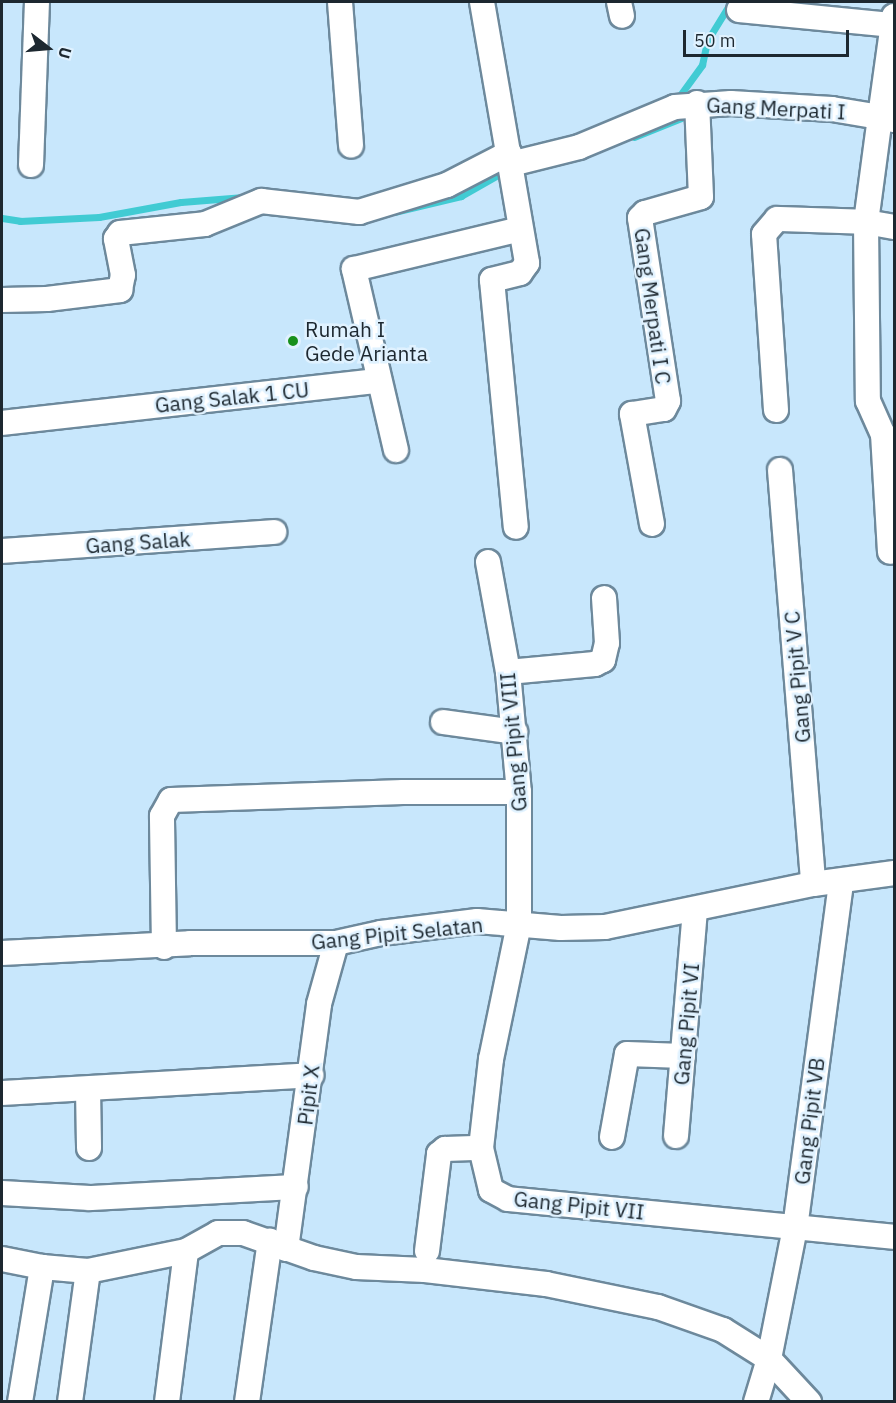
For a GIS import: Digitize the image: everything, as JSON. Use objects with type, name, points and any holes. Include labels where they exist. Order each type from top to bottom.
[{"type":"street","points":[[31,165],[37,2]]},
{"type":"street","points":[[340,2],[351,146]]},
{"type":"street","points":[[482,2],[510,159],[526,267],[520,273],[492,280],[516,527]]},
{"type":"street","points":[[739,10],[894,20],[887,119],[866,222],[867,401],[883,434],[890,552]]},
{"type":"street","name":"Gang Merpati I","points":[[2,300],[47,299],[120,290],[123,275],[116,239],[120,233],[205,224],[261,201],[359,212],[447,185],[510,159],[579,147],[658,113],[697,103],[832,109],[887,119]]},
{"type":"street","name":"Gang Merpati I C","points":[[652,524],[632,414],[664,409],[668,401],[640,222],[645,213],[701,197],[697,103]]},
{"type":"street","points":[[776,410],[764,234],[777,219],[866,222],[894,227]]},
{"type":"street","points":[[396,450],[353,273],[360,267],[520,229]]},
{"type":"street","name":"Gang Salak 1 CU","points":[[2,423],[379,381]]},
{"type":"street","name":"Gang Pipit V C","points":[[780,470],[813,884]]},
{"type":"street","name":"Gang Salak","points":[[2,551],[274,532]]},
{"type":"street","name":"Gang Pipit VIII","points":[[488,562],[508,672],[515,732],[519,792],[519,924]]},
{"type":"street","points":[[508,672],[596,664],[603,660],[607,643],[604,597]]},
{"type":"street","points":[[443,722],[515,732]]},
{"type":"street","points":[[164,947],[162,816],[171,800],[403,792],[519,792]]},
{"type":"street","name":"Gang Pipit Selatan","points":[[2,953],[336,943],[445,923],[604,927],[695,911],[813,884],[894,873]]},
{"type":"street","name":"Gang Pipit VB","points":[[756,1401],[769,1359],[795,1228],[841,881]]},
{"type":"street","name":"Gang Pipit VI","points":[[676,1136],[695,911]]},
{"type":"street","name":"Gang Pipit VII","points":[[519,924],[491,1059],[481,1148],[491,1190],[508,1199],[894,1237]]},
{"type":"street","name":"Pipit X","points":[[247,1401],[278,1245],[296,1187],[319,1004],[336,943]]},
{"type":"street","points":[[612,1137],[627,1054],[684,1056]]},
{"type":"street","points":[[2,1093],[310,1075]]},
{"type":"street","points":[[88,1089],[90,1148]]},
{"type":"street","points":[[427,1251],[439,1154],[445,1149],[481,1148]]},
{"type":"street","points":[[2,1193],[90,1198],[296,1187]]},
{"type":"street","points":[[2,1258],[42,1268],[88,1270],[186,1251],[226,1232],[356,1266],[425,1270],[546,1284],[658,1307],[723,1330],[769,1359],[809,1401]]},
{"type":"street","points":[[167,1401],[186,1251]]},
{"type":"street","points":[[20,1401],[42,1268]]},
{"type":"street","points":[[70,1401],[88,1270]]},
{"type":"waterway","points":[[678,98],[702,65],[707,41],[731,2]]},
{"type":"waterway","points":[[634,137],[681,118]]},
{"type":"waterway","points":[[394,212],[461,196],[505,171]]},
{"type":"waterway","points":[[2,218],[20,221],[99,217],[181,202],[244,197]]},
{"type":"place","name":"Rumah I Gede Arianta","points":[[293,341]]}]
